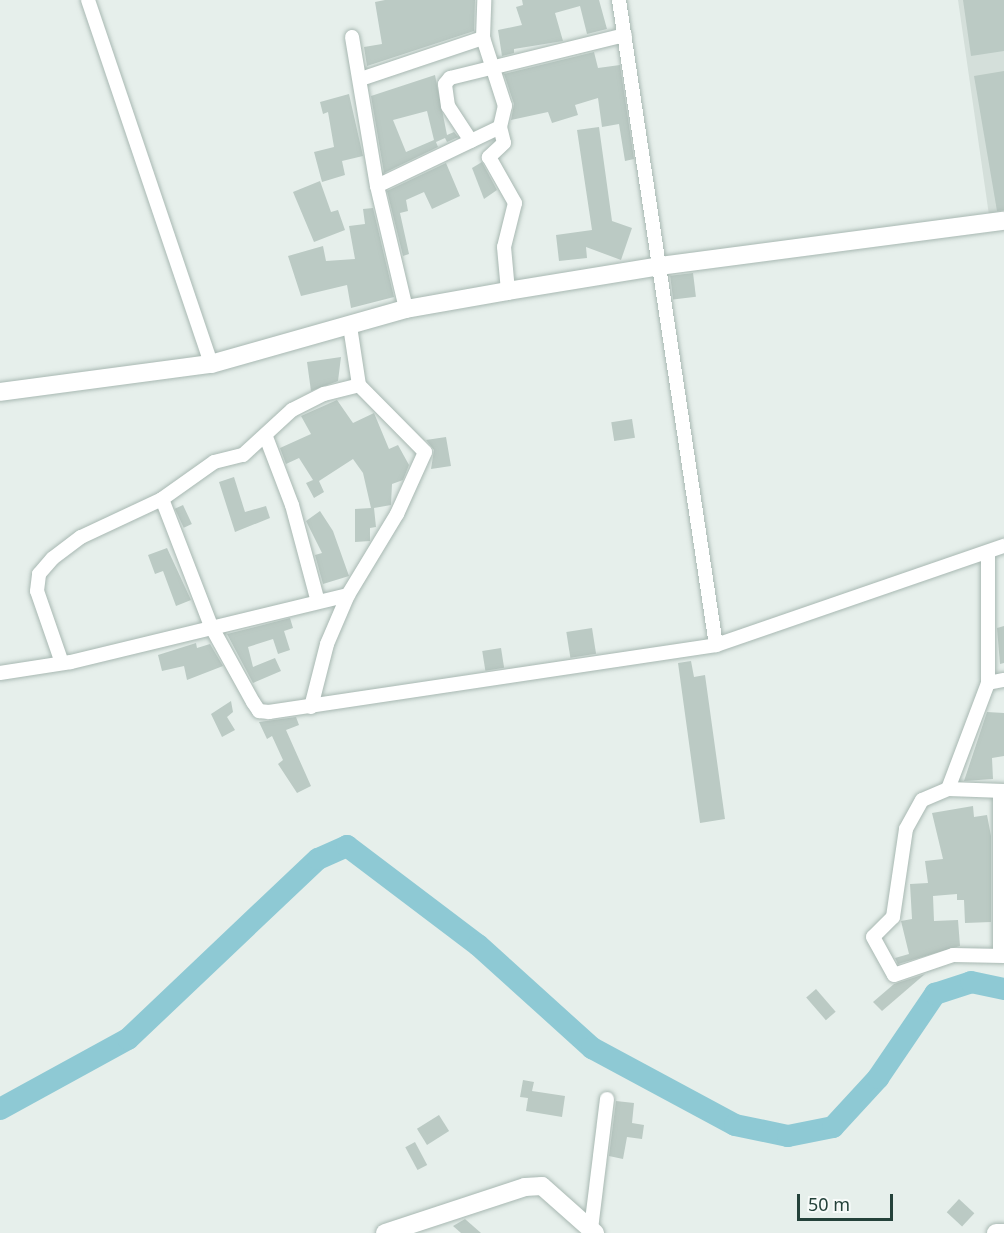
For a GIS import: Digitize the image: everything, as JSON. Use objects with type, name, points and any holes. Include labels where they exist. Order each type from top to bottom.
[{"type":"street","points":[[88,0],[211,364]]},
{"type":"street","points":[[484,0],[483,38],[494,64],[505,106],[500,127],[504,143],[489,157],[515,203],[504,247],[508,291]]},
{"type":"street","points":[[619,0],[716,645]]},
{"type":"street","points":[[471,141],[448,106],[445,84],[450,78],[494,64],[625,35]]},
{"type":"street","points":[[352,37],[361,79],[377,186],[406,309]]},
{"type":"street","points":[[361,79],[483,38]]},
{"type":"street","points":[[377,186],[500,127]]},
{"type":"street","points":[[0,392],[211,364],[406,309],[508,291],[660,266],[1004,221]]},
{"type":"street","points":[[311,707],[327,644],[348,595],[397,514],[425,452],[359,385],[350,326]]},
{"type":"street","points":[[62,663],[41,613],[39,574],[81,537],[162,499],[214,462],[243,455],[266,437],[292,410],[324,394],[359,385]]},
{"type":"street","points":[[266,437],[292,505],[318,602]]},
{"type":"street","points":[[162,499],[211,626],[259,711],[311,707],[716,645],[1004,546]]},
{"type":"street","points":[[948,789],[988,683],[988,552]]},
{"type":"street","points":[[0,673],[62,663],[348,595]]},
{"type":"street","points":[[988,683],[1004,680]]},
{"type":"street","points":[[948,789],[1002,791],[1004,851],[1002,955],[953,955],[894,975],[873,937],[893,917],[906,828],[922,800],[948,789]]},
{"type":"street","points":[[593,1231],[607,1099]]},
{"type":"street","points":[[386,1233],[525,1187],[542,1186],[593,1231]]},
{"type":"street","points":[[996,1233],[1004,1233]]},
{"type":"shaded area","points":[[958,0],[1004,0],[1004,221],[990,222]]},
{"type":"building","points":[[475,0],[474,31],[367,66],[364,47],[382,44],[375,2]]},
{"type":"building","points":[[522,0],[599,0],[607,29],[587,34],[580,6],[555,13],[563,41],[514,49],[514,53],[502,56],[498,30],[522,25],[516,7],[523,5]]},
{"type":"building","points":[[963,0],[1004,0],[1004,51],[971,56]]},
{"type":"building","points":[[594,52],[598,68],[620,65],[634,159],[625,161],[619,124],[602,127],[598,98],[575,105],[578,115],[552,123],[548,112],[511,120],[514,104],[504,74]]},
{"type":"building","points":[[1004,71],[1004,210],[997,211],[974,76]]},
{"type":"building","points":[[435,75],[447,135],[454,132],[458,137],[447,142],[445,138],[436,142],[438,147],[384,173],[371,96]],"holes":[[[427,111],[434,140],[406,152],[393,120]]]},
{"type":"building","points":[[349,94],[363,156],[342,161],[345,175],[322,182],[314,152],[334,147],[328,112],[323,114],[320,102]]},
{"type":"building","points":[[599,127],[612,221],[632,228],[621,260],[586,247],[587,258],[559,261],[556,235],[592,230],[577,130]]},
{"type":"building","points":[[482,162],[497,190],[484,199],[472,168]]},
{"type":"building","points":[[446,163],[460,196],[432,209],[424,192],[406,200],[408,211],[400,213],[409,254],[403,256],[387,191]]},
{"type":"building","points":[[320,181],[331,212],[338,210],[345,230],[314,242],[293,192]]},
{"type":"building","points":[[373,208],[394,297],[351,308],[347,285],[301,296],[288,256],[323,246],[326,261],[355,259],[349,226],[365,224],[363,209]]},
{"type":"building","points":[[693,273],[696,297],[673,300],[670,276]]},
{"type":"building","points":[[341,357],[338,381],[311,391],[307,362]]},
{"type":"building","points":[[337,400],[353,423],[374,413],[389,449],[398,445],[409,465],[403,480],[392,484],[391,505],[374,508],[376,527],[370,528],[370,541],[355,542],[355,509],[371,508],[363,473],[353,459],[319,481],[324,492],[314,498],[306,483],[313,480],[299,458],[286,464],[280,448],[311,434],[301,416]]},
{"type":"building","points":[[632,419],[635,438],[614,441],[611,422]]},
{"type":"building","points":[[446,437],[451,466],[431,469],[434,450],[426,440]]},
{"type":"building","points":[[234,477],[245,512],[266,506],[270,518],[235,532],[219,482]]},
{"type":"building","points":[[183,505],[192,524],[184,528],[175,509]]},
{"type":"building","points":[[320,511],[333,531],[349,576],[323,584],[315,555],[322,553],[306,521]]},
{"type":"building","points":[[167,548],[191,600],[176,606],[163,571],[155,574],[148,555]]},
{"type":"building","points":[[290,618],[293,628],[284,631],[290,650],[278,654],[273,639],[248,647],[253,667],[275,658],[281,671],[253,683],[227,634]]},
{"type":"building","points":[[1004,626],[1004,663],[1000,664],[997,628]]},
{"type":"building","points":[[592,628],[596,654],[570,658],[566,632]]},
{"type":"building","points":[[196,643],[197,648],[210,644],[223,666],[187,680],[184,666],[162,671],[158,655]]},
{"type":"building","points":[[501,648],[504,668],[485,671],[482,651]]},
{"type":"building","points":[[691,661],[694,677],[705,675],[725,819],[700,823],[678,663]]},
{"type":"building","points":[[231,701],[233,712],[227,717],[235,730],[222,737],[211,714]]},
{"type":"building","points":[[987,712],[1004,713],[1004,756],[992,758],[993,779],[964,781]]},
{"type":"building","points":[[296,717],[299,725],[286,730],[311,786],[297,793],[278,764],[283,760],[272,736],[267,739],[259,722]]},
{"type":"building","points":[[973,806],[974,817],[987,815],[991,836],[991,922],[965,923],[964,900],[957,900],[957,894],[933,896],[934,921],[958,920],[960,946],[898,964],[895,958],[909,954],[901,921],[912,919],[910,884],[928,883],[925,861],[943,859],[932,813]]},
{"type":"building","points":[[925,974],[882,1011],[873,1002],[894,984]]},
{"type":"building","points":[[816,989],[836,1012],[826,1020],[806,998]]},
{"type":"building","points":[[523,1080],[534,1082],[532,1091],[565,1096],[562,1117],[526,1111],[528,1098],[520,1097]]},
{"type":"building","points":[[616,1101],[634,1103],[632,1123],[644,1125],[642,1139],[627,1137],[623,1159],[609,1156]]},
{"type":"building","points":[[439,1115],[449,1131],[427,1145],[417,1129]]},
{"type":"building","points":[[415,1142],[427,1165],[417,1170],[405,1147]]},
{"type":"building","points":[[959,1199],[974,1213],[962,1226],[947,1212]]},
{"type":"building","points":[[465,1219],[481,1233],[461,1233],[453,1226]]},
{"type":"waterway","points":[[0,1109],[128,1039],[318,859],[347,846],[478,945],[592,1048],[735,1125],[788,1136],[833,1127],[878,1078],[935,994],[971,982],[1004,989]]}]
